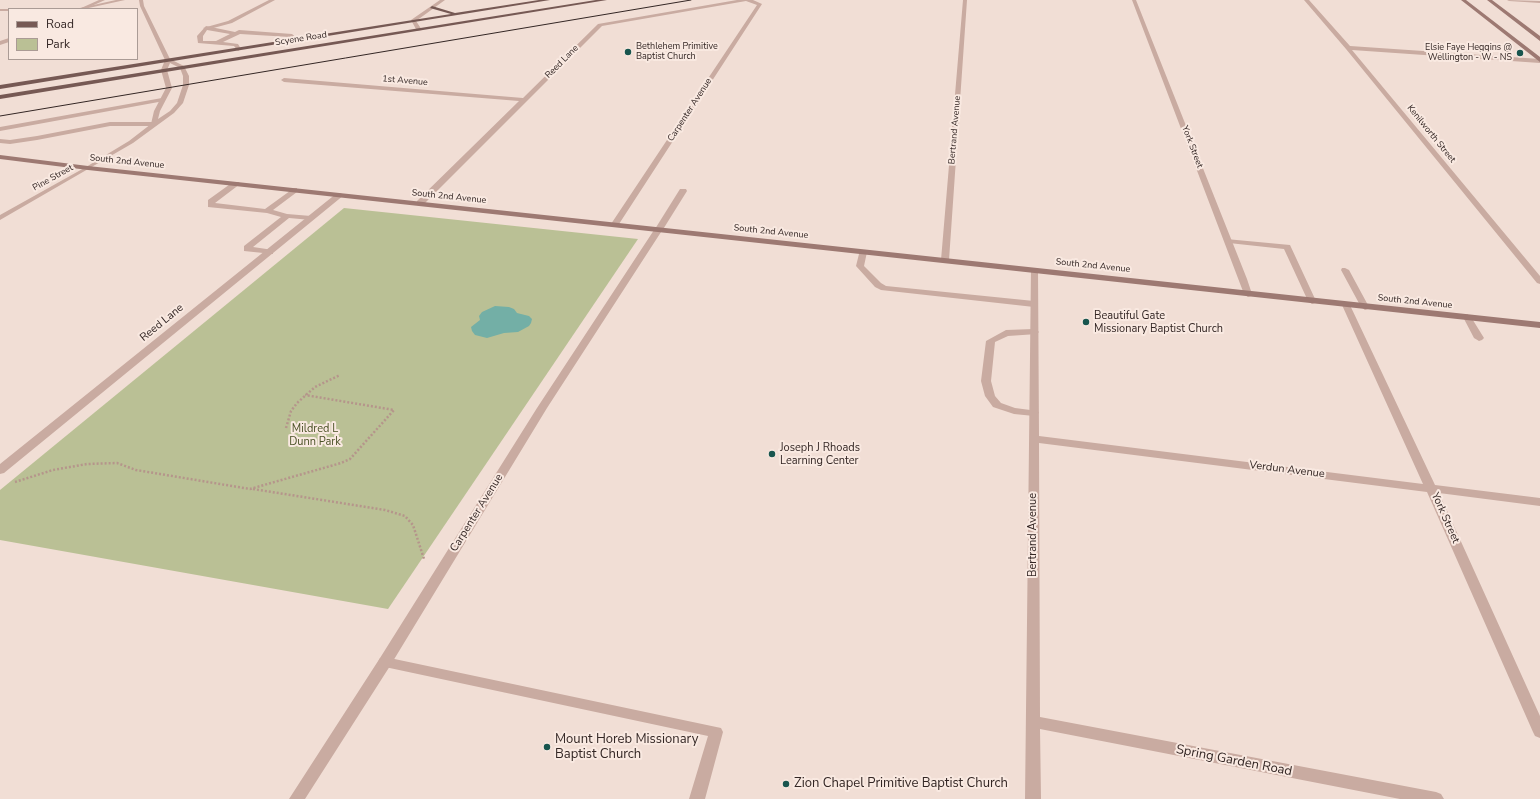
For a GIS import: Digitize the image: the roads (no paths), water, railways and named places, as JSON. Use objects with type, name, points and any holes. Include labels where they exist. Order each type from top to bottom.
[{"type":"main road","name":"Scyene Road","points":[[0,87],[548,0]]},
{"type":"main road","name":"Scyene Road","points":[[0,97],[605,0]]},
{"type":"main road","points":[[1463,0],[1540,60]]},
{"type":"main road","points":[[1489,0],[1540,39]]},
{"type":"main road","points":[[432,7],[463,14]]},
{"type":"main road","name":"South 2nd Avenue","points":[[0,157],[88,168],[1540,325]]},
{"type":"street","points":[[84,8],[103,0]]},
{"type":"street","points":[[87,8],[123,0]]},
{"type":"street","points":[[141,0],[142,6],[168,60],[182,67]]},
{"type":"street","points":[[238,49],[236,45],[200,42],[200,36],[206,28],[230,22],[274,0]]},
{"type":"street","points":[[419,30],[413,21],[443,0]]},
{"type":"street","name":"Reed Lane","points":[[420,204],[600,25],[751,0]]},
{"type":"street","name":"Carpenter Avenue","points":[[615,224],[760,4],[751,0]]},
{"type":"street","name":"Bertrand Avenue","points":[[945,260],[965,0]]},
{"type":"street","name":"York Street","points":[[1134,0],[1229,241],[1248,294]]},
{"type":"street","name":"Kenilworth Street","points":[[1306,0],[1348,48],[1540,281]]},
{"type":"street","points":[[1509,0],[1540,2]]},
{"type":"street","points":[[206,28],[237,34]]},
{"type":"street","points":[[217,43],[239,32],[292,36],[296,40]]},
{"type":"street","points":[[1348,48],[1540,60]]},
{"type":"street","points":[[0,141],[10,142],[37,138],[104,125],[154,124],[156,111],[169,88],[164,70],[168,60]]},
{"type":"street","name":"Pine Street","points":[[0,218],[131,142],[172,112],[180,103],[186,82],[182,67]]},
{"type":"street","name":"1st Avenue","points":[[284,80],[524,100]]},
{"type":"street","points":[[0,129],[162,100]]},
{"type":"street","points":[[104,125],[106,109]]},
{"type":"street","points":[[236,184],[211,202],[212,205],[267,211],[287,216],[311,218]]},
{"type":"street","points":[[267,211],[294,190]]},
{"type":"street","name":"Carpenter Avenue","points":[[297,799],[385,662],[542,408],[683,191]]},
{"type":"street","name":"Reed Lane","points":[[0,470],[340,195]]},
{"type":"street","points":[[270,252],[246,248],[287,216]]},
{"type":"street","points":[[1229,241],[1287,247],[1312,301]]},
{"type":"street","points":[[864,252],[860,266],[878,285],[884,288],[1034,304]]},
{"type":"street","name":"Bertrand Avenue","points":[[1033,799],[1034,270]]},
{"type":"street","points":[[1345,270],[1365,307]]},
{"type":"street","name":"York Street","points":[[1346,305],[1432,488],[1540,732]]},
{"type":"street","points":[[1467,317],[1479,338]]},
{"type":"street","points":[[1034,332],[1006,333],[991,341],[986,381],[990,396],[997,405],[1014,410],[1034,413]]},
{"type":"street","name":"Verdun Avenue","points":[[1034,438],[1540,502]]},
{"type":"street","points":[[385,662],[716,732],[697,799]]},
{"type":"street","name":"Spring Garden Road","points":[[1033,722],[1436,799]]},
{"type":"water","points":[[495,306],[509,307],[514,309],[517,313],[529,316],[532,319],[531,323],[529,326],[518,332],[504,333],[487,338],[475,335],[471,327],[480,320],[479,316],[482,312]]},
{"type":"tram line","points":[[0,116],[691,0]]},
{"type":"place","name":"Bethlehem Primitive Baptist Church","points":[[628,52]]},
{"type":"place","name":"Elsie Faye Heggins @ Wellington - W - NS","points":[[1520,53]]},
{"type":"place","name":"Beautiful Gate Missionary Baptist Church","points":[[1086,322]]},
{"type":"place","name":"Joseph J Rhoads Learning Center","points":[[772,454]]},
{"type":"place","name":"Mount Horeb Missionary Baptist Church","points":[[547,747]]},
{"type":"place","name":"Zion Chapel Primitive Baptist Church","points":[[786,784]]},
{"type":"park label","name":"Mildred L Dunn Park","points":[[315,435]]}]
